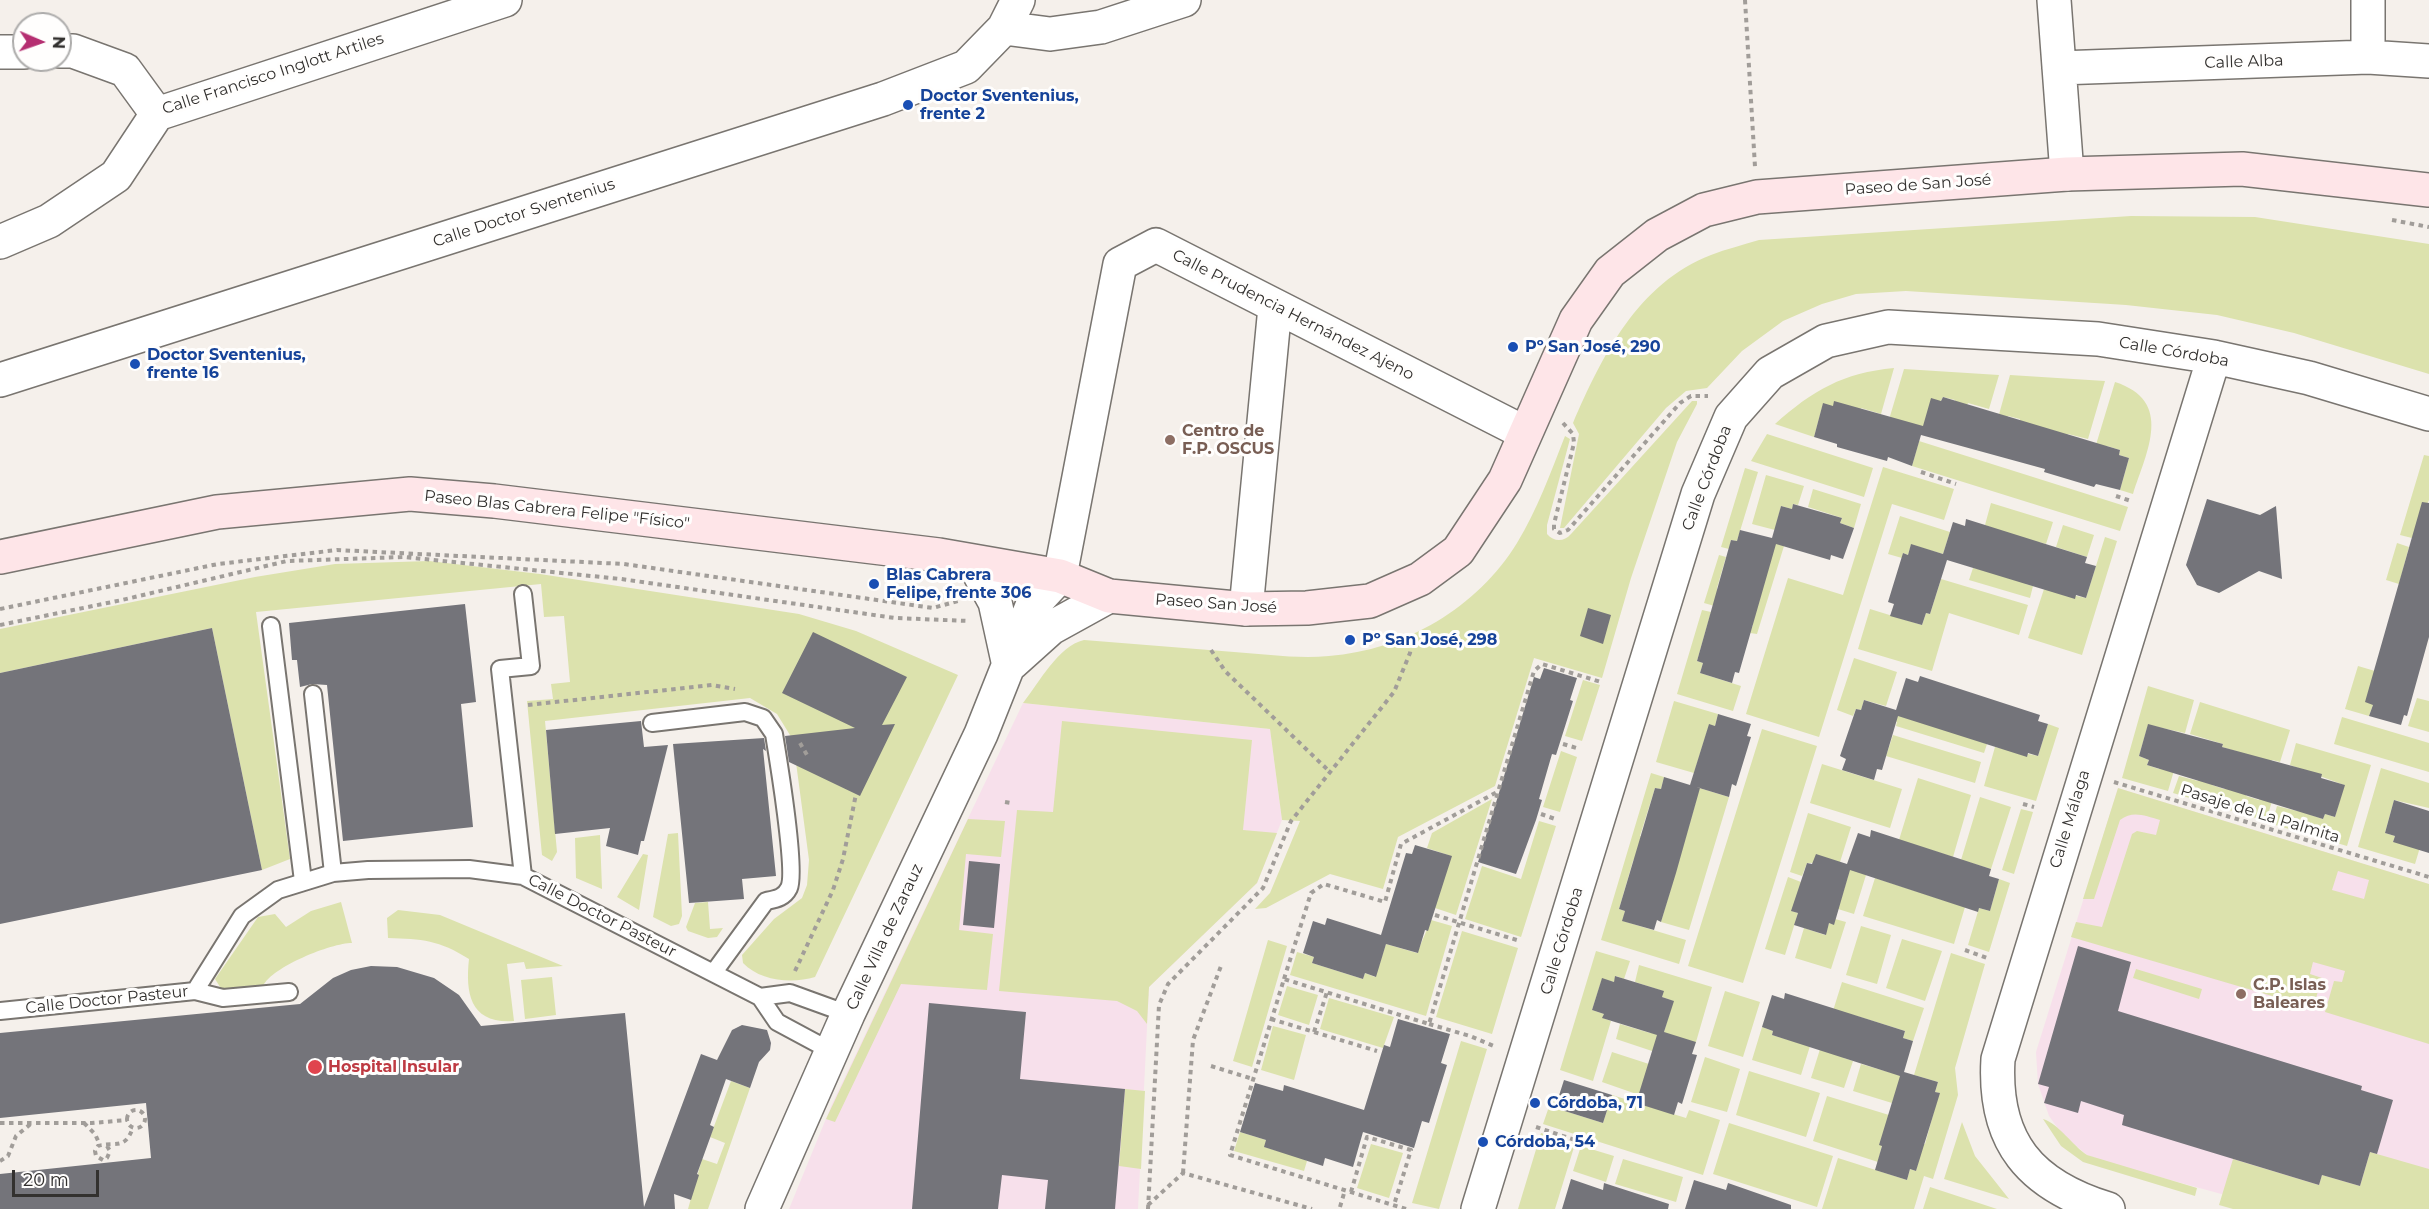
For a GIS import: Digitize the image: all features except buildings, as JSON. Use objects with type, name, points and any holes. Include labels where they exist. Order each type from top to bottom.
[{"type":"street","name":"Calle Francisco Inglott Artiles","points":[[72,51],[125,70],[157,114],[505,0]]},
{"type":"street","points":[[1011,14],[1050,34],[1101,27],[1184,0]]},
{"type":"street","points":[[2054,0],[2067,174]]},
{"type":"street","points":[[2368,0],[2368,57]]},
{"type":"street","name":"Calle Doctor Sventenius","points":[[0,380],[883,99],[966,67],[1011,14]]},
{"type":"street","name":"Calle Alba","points":[[2059,68],[2368,57],[2429,61]]},
{"type":"street","points":[[0,242],[50,221],[116,176],[157,114]]},
{"type":"street","name":"Paseo de San José","points":[[1525,433],[1576,320],[1610,272],[1657,235],[1704,210],[1757,197],[2067,174],[2242,169],[2429,190]]},
{"type":"street","name":"Calle Prudencia Hernández Ajeno","points":[[1060,576],[1120,264],[1156,246],[1525,433]]},
{"type":"street","points":[[1246,609],[1275,307]]},
{"type":"street","name":"Calle Córdoba","points":[[1478,1209],[1698,494],[1731,417],[1770,373],[1826,341],[1888,327],[2098,339],[2212,364],[2309,378],[2429,414]]},
{"type":"street","name":"Calle Málaga","points":[[2108,1209],[2080,1201],[2054,1187],[2030,1168],[2013,1142],[2000,1114],[1996,1087],[1998,1059],[2212,364]]},
{"type":"street","name":"Paseo San José","points":[[973,562],[1060,576],[1109,596],[1246,609],[1307,609],[1370,601],[1420,579],[1458,551],[1505,480],[1525,433]]},
{"type":"street","name":"Paseo Blas Cabrera Felipe \"Físico\"","points":[[0,557],[217,512],[331,499],[410,494],[506,502],[973,562]]},
{"type":"street","points":[[973,562],[995,602],[1009,666]]},
{"type":"street","name":"Calle Villa de Zarauz","points":[[762,1209],[848,1014],[981,734],[1032,606],[1060,576]]},
{"type":"street","name":"Calle Villa de Zarauz","points":[[1009,666],[1051,628],[1109,596]]},
{"type":"lane","points":[[523,594],[531,666],[500,669],[523,876]]},
{"type":"lane","points":[[271,626],[303,881]]},
{"type":"lane","points":[[313,694],[333,873]]},
{"type":"lane","points":[[652,723],[745,712],[763,718],[774,734],[790,860],[789,888],[780,898],[766,901],[714,972]]},
{"type":"lane","name":"Calle Doctor Pasteur","points":[[0,1011],[195,991],[242,916],[278,890],[333,873],[368,870],[469,869],[523,876],[760,997]]},
{"type":"lane","points":[[195,991],[223,998],[289,992]]},
{"type":"lane","points":[[831,1051],[777,1022],[760,997],[790,993],[848,1014]]},
{"type":"path","points":[[1745,0],[1757,197]]},
{"type":"path","points":[[1574,443],[1554,524],[1554,529],[1560,533],[1568,530],[1680,402],[1699,394]]},
{"type":"path","points":[[1921,472],[1956,484]]},
{"type":"path","points":[[2116,496],[2131,501]]},
{"type":"path","points":[[0,609],[218,564],[337,550],[624,564],[933,608]]},
{"type":"path","points":[[1148,1207],[1159,1005],[1168,984],[1263,888],[1291,820],[1394,692],[1410,653],[1413,634]]},
{"type":"path","points":[[1211,650],[1225,671],[1330,772]]},
{"type":"path","points":[[1429,1024],[1534,670],[1542,664],[1601,682]]},
{"type":"path","points":[[1563,744],[1580,749]]},
{"type":"path","name":"Pasaje de La Palmita","points":[[2084,774],[2429,877]]},
{"type":"path","points":[[1406,1209],[1230,1155],[1311,892],[1324,884],[1385,902],[1401,844],[1497,792]]},
{"type":"path","points":[[790,980],[833,890],[843,859],[856,794]]},
{"type":"path","points":[[1005,802],[1011,803]]},
{"type":"path","points":[[2023,804],[2034,807]]},
{"type":"path","points":[[1541,814],[1558,820]]},
{"type":"path","points":[[1435,915],[1520,942]]},
{"type":"path","points":[[1965,950],[1987,958]]},
{"type":"path","points":[[1148,1207],[1183,1173],[1193,1040],[1221,966]]},
{"type":"path","points":[[1284,979],[1470,1035],[1496,1047]]},
{"type":"path","points":[[1314,1032],[1327,992]]},
{"type":"path","points":[[1272,1019],[1377,1051]]},
{"type":"path","points":[[1211,1066],[1253,1079]]},
{"type":"path","points":[[127,1120],[128,1114],[133,1110],[144,1115],[145,1122],[141,1126],[133,1127]]},
{"type":"path","points":[[0,1123],[83,1123],[127,1120]]},
{"type":"path","points":[[127,1120],[133,1127]]},
{"type":"path","points":[[0,1161],[8,1156],[16,1136],[34,1122]]},
{"type":"path","points":[[83,1123],[95,1134],[100,1145]]},
{"type":"path","points":[[100,1145],[107,1146],[123,1142],[129,1138],[133,1127]]},
{"type":"path","points":[[1536,1127],[1575,1140]]},
{"type":"path","points":[[1351,1192],[1367,1137],[1411,1150],[1394,1206]]},
{"type":"path","points":[[100,1145],[95,1151],[96,1156],[103,1160],[109,1155],[107,1146]]},
{"type":"path","points":[[1183,1173],[1312,1209]]},
{"type":"path","points":[[1340,1207],[1345,1190]]},
{"type":"shaded area","points":[[1023,703],[1270,729],[1282,820],[1257,883],[1149,987],[1138,1209],[789,1209],[832,1104]]},
{"type":"shaded area","name":"C.P. Islas Baleares","points":[[2118,788],[2429,884],[2429,1209],[2276,1209],[2112,1164],[2087,1155],[2062,1134],[2049,1116],[2038,1084],[2036,1052]]},
{"type":"green space","points":[[2131,216],[2255,217],[2429,244],[2429,374],[2294,333],[2217,315],[2126,305],[1906,291],[1856,294],[1822,304],[1783,321],[1742,351],[1707,388],[1686,391],[1666,408],[1564,528],[1560,528],[1579,434],[1573,423],[1584,398],[1610,348],[1626,324],[1663,284],[1685,268],[1711,255],[1759,240]]},
{"type":"green space","points":[[1894,368],[1881,414],[1861,408],[1859,414],[1823,404],[1814,437],[1775,424],[1802,402],[1830,385],[1859,374]]},
{"type":"green space","points":[[1904,369],[1999,375],[1989,409],[1968,403],[1966,409],[1954,406],[1955,400],[1943,397],[1922,432],[1888,423]]},
{"type":"green space","points":[[2010,375],[2105,381],[2088,439],[2068,434],[2066,440],[2019,425],[2020,419],[2008,416],[2006,421],[1998,418]]},
{"type":"green space","points":[[2115,382],[2133,391],[2145,401],[2150,414],[2149,445],[2133,494],[2120,490],[2129,458],[2119,455],[2120,450],[2107,446],[2095,448]]},
{"type":"green space","points":[[1692,401],[1697,401],[1697,404],[1677,442],[1631,578],[1602,678],[1534,658],[1495,786],[1398,837],[1383,889],[1330,874],[1266,908],[1255,909],[1270,893],[1300,821],[1282,820],[1270,729],[1023,703],[1057,657],[1084,640],[1317,657],[1357,652],[1411,635],[1460,606],[1501,566],[1531,517],[1565,436],[1570,439],[1547,525],[1547,534],[1559,540],[1571,534]]},
{"type":"green space","points":[[1767,434],[1873,468],[1864,497],[1751,461]]},
{"type":"green space","points":[[1919,441],[2128,507],[2120,531],[1912,466]]},
{"type":"green space","points":[[2424,455],[2429,456],[2429,500],[2412,538],[2400,535]]},
{"type":"green space","points":[[1883,467],[1954,489],[1944,520],[1892,504],[1819,737],[1746,714],[1788,578],[1843,595]]},
{"type":"green space","points":[[1745,468],[1758,472],[1737,541],[1731,540],[1729,549],[1721,547]]},
{"type":"green space","points":[[1766,475],[1804,486],[1798,505],[1793,504],[1792,509],[1781,506],[1775,530],[1752,524]]},
{"type":"green space","points":[[1813,489],[1861,504],[1854,528],[1840,523],[1842,518],[1808,507]]},
{"type":"green space","points":[[1991,503],[2053,522],[2046,544],[2039,542],[2037,547],[1985,525]]},
{"type":"green space","points":[[1900,516],[1950,532],[1943,554],[1911,545],[1908,555],[1903,553],[1902,558],[1888,554]]},
{"type":"green space","points":[[2063,525],[2094,535],[2087,557],[2056,547]]},
{"type":"green space","points":[[2105,537],[2117,541],[2082,655],[2028,638],[2044,589],[2086,598]]},
{"type":"green space","points":[[1772,538],[1784,546],[1757,634],[1750,633],[1753,625],[1748,623]]},
{"type":"green space","points":[[2397,543],[2409,547],[2399,584],[2386,580]]},
{"type":"green space","points":[[1719,555],[1726,557],[1717,588],[1718,607],[1704,603]]},
{"type":"green space","points":[[429,561],[540,574],[799,614],[856,631],[958,675],[815,977],[796,980],[777,979],[758,974],[743,963],[742,955],[774,919],[802,898],[807,885],[809,860],[793,740],[777,714],[750,698],[545,721],[557,852],[552,861],[542,855],[527,701],[553,699],[551,684],[570,682],[564,616],[544,617],[541,584],[256,612],[290,859],[262,870],[212,628],[0,673],[0,629],[255,577],[335,564]]},
{"type":"green space","points":[[1973,568],[2028,579],[2026,584],[2033,586],[2030,598],[1969,580]]},
{"type":"green space","points":[[1941,579],[2028,605],[2019,635],[1949,613],[1932,671],[1858,649],[1870,609],[1922,625],[1926,613],[1930,614]]},
{"type":"green space","points":[[1702,610],[1711,612],[1697,661],[1703,663],[1700,673],[1741,686],[1733,711],[1677,694]]},
{"type":"green space","points":[[1854,658],[1897,672],[1886,706],[1864,700],[1861,710],[1856,709],[1853,716],[1837,710]]},
{"type":"green space","points":[[2358,666],[2375,671],[2373,705],[2369,716],[2345,709]]},
{"type":"green space","points":[[1583,680],[1600,685],[1582,741],[1565,736]]},
{"type":"green space","points":[[2148,686],[2194,700],[2185,733],[2148,725],[2139,756],[2149,760],[2147,765],[2159,769],[2161,763],[2175,767],[2168,791],[2122,778]]},
{"type":"green space","points":[[2417,698],[2429,701],[2429,732],[2408,726]]},
{"type":"green space","points":[[1674,701],[1718,714],[1715,726],[1709,725],[1694,773],[1656,762]]},
{"type":"green space","points":[[2200,702],[2290,730],[2280,762],[2272,760],[2271,762],[2222,747],[2223,744],[2190,734]]},
{"type":"green space","points":[[1896,710],[1987,744],[1984,753],[1896,726],[1897,722],[1893,720]]},
{"type":"green space","points":[[2342,717],[2429,743],[2429,772],[2334,744]]},
{"type":"green space","points":[[1062,721],[1252,740],[1243,830],[1277,833],[1257,883],[1149,987],[1147,1024],[1137,1011],[1117,1001],[999,991],[1017,810],[1053,812]]},
{"type":"green space","points":[[2048,724],[2059,728],[2036,801],[1984,786],[1995,747],[2038,756]]},
{"type":"green space","points":[[1762,729],[1817,746],[1743,983],[1688,966]]},
{"type":"green space","points":[[1893,735],[1981,762],[1975,783],[1886,756]]},
{"type":"green space","points":[[2296,743],[2371,765],[2347,846],[2272,824],[2277,806],[2297,811],[2312,809],[2311,815],[2323,819],[2325,814],[2335,817],[2344,785],[2290,765]]},
{"type":"green space","points":[[1561,751],[1577,757],[1560,812],[1543,807]]},
{"type":"green space","points":[[1822,764],[1902,789],[1890,828],[1810,803]]},
{"type":"green space","points":[[2381,768],[2429,783],[2429,808],[2394,800],[2385,833],[2395,836],[2393,842],[2421,844],[2415,864],[2358,847]]},
{"type":"green space","points":[[1651,773],[1664,777],[1661,789],[1655,788],[1640,836],[1646,838],[1633,861],[1619,909],[1625,911],[1623,921],[1686,940],[1679,964],[1601,940]]},
{"type":"green space","points":[[2200,775],[2213,779],[2212,785],[2224,789],[2247,789],[2246,796],[2259,800],[2260,794],[2273,798],[2266,821],[2173,793],[2179,776],[2198,781]]},
{"type":"green space","points":[[1918,778],[1971,795],[1953,857],[1899,840]]},
{"type":"green space","points":[[1696,787],[1729,797],[1689,930],[1661,922],[1696,801]]},
{"type":"green space","points":[[2118,788],[2429,884],[2429,1044],[2325,1012],[2334,981],[2342,982],[2345,971],[2313,962],[2310,974],[2322,978],[2313,1008],[2071,937],[2076,922],[2102,927],[2132,834],[2137,831],[2156,835],[2160,820],[2130,815],[2120,820],[2094,899],[2083,899]],"holes":[[[2338,871],[2369,880],[2364,899],[2332,890]]]},
{"type":"green space","points":[[1980,797],[2011,807],[1991,869],[1961,860]]},
{"type":"green space","points":[[1492,799],[1456,915],[1435,908],[1448,855],[1427,848],[1432,833]]},
{"type":"green space","points":[[2021,809],[2033,812],[2014,874],[2002,870]]},
{"type":"green space","points":[[1808,813],[1851,827],[1840,862],[1807,863],[1802,876],[1790,872]]},
{"type":"green space","points":[[968,819],[1005,821],[1001,857],[966,854],[959,930],[993,934],[987,990],[901,984],[835,1122],[826,1119]]},
{"type":"green space","points":[[1539,821],[1556,826],[1521,937],[1465,919],[1482,866],[1521,879]]},
{"type":"green space","points":[[678,833],[682,916],[679,924],[671,926],[653,917],[668,834]]},
{"type":"green space","points":[[600,835],[602,889],[576,878],[575,838]]},
{"type":"green space","points":[[643,854],[648,855],[639,910],[617,897]]},
{"type":"green space","points":[[1847,864],[1866,875],[1854,914],[1838,909],[1848,876]]},
{"type":"green space","points":[[1788,877],[1801,882],[1792,911],[1798,913],[1785,955],[1765,949]]},
{"type":"green space","points":[[1875,878],[1965,907],[1954,944],[1863,916]]},
{"type":"green space","points":[[1999,879],[2010,883],[1989,952],[1968,945],[1979,908],[1990,911]]},
{"type":"green space","points":[[341,902],[352,943],[330,947],[303,957],[278,971],[263,986],[222,990],[215,979],[258,917],[275,914],[286,927],[311,911]]},
{"type":"green space","points":[[708,902],[710,929],[723,928],[717,937],[708,938],[688,931],[686,927],[695,903]]},
{"type":"green space","points":[[398,910],[440,915],[563,966],[526,969],[524,962],[507,964],[514,1021],[488,1018],[474,1005],[470,995],[469,959],[439,944],[388,938],[387,918]]},
{"type":"green space","points":[[1835,919],[1846,922],[1831,969],[1795,958],[1804,928],[1825,935],[1829,923],[1833,924]]},
{"type":"green space","points":[[1431,920],[1452,926],[1426,1016],[1290,975],[1297,952],[1314,957],[1312,963],[1363,979],[1365,973],[1375,977],[1386,944],[1417,953]]},
{"type":"green space","points":[[1861,926],[1891,935],[1877,984],[1846,975]]},
{"type":"green space","points":[[1462,931],[1518,948],[1492,1034],[1436,1017]]},
{"type":"green space","points":[[1902,939],[1942,951],[1925,1001],[1886,988]]},
{"type":"green space","points":[[1268,940],[1287,946],[1252,1067],[1233,1061]]},
{"type":"green space","points":[[1596,951],[1630,961],[1624,979],[1616,976],[1614,982],[1602,979],[1592,1010],[1604,1014],[1603,1018],[1611,1021],[1593,1081],[1560,1070]]},
{"type":"green space","points":[[1951,953],[1985,964],[1955,1068],[1958,1095],[1933,1179],[1924,1176],[1914,1209],[1822,1209],[1838,1158],[1907,1180],[1910,1169],[1916,1171],[1919,1158],[1918,1143],[1925,1144],[1939,1093],[1935,1092],[1938,1082],[1914,1075]]},
{"type":"green space","points":[[1639,965],[1712,987],[1696,1042],[1652,1051],[1616,1039],[1620,1024],[1650,1033],[1664,1032],[1673,1001],[1662,997],[1663,991],[1635,982]]},
{"type":"green space","points":[[2136,969],[2202,989],[2199,999],[2133,978]]},
{"type":"green space","points":[[552,977],[556,1015],[525,1019],[521,980]]},
{"type":"green space","points":[[1842,982],[1924,1008],[1913,1041],[1903,1038],[1905,1031],[1857,1016],[1832,1014]]},
{"type":"green space","points":[[1287,986],[1318,995],[1309,1025],[1278,1015]]},
{"type":"green space","points":[[1725,991],[1760,1002],[1743,1057],[1708,1046]]},
{"type":"green space","points":[[1329,998],[1394,1017],[1383,1048],[1320,1029]]},
{"type":"green space","points":[[1273,1026],[1306,1035],[1294,1080],[1261,1070]]},
{"type":"green space","points":[[1762,1027],[1773,1031],[1772,1035],[1810,1046],[1801,1075],[1752,1060]]},
{"type":"green space","points":[[1461,1041],[1487,1049],[1439,1209],[1412,1203]]},
{"type":"green space","points":[[1821,1046],[1846,1053],[1844,1058],[1853,1061],[1844,1088],[1811,1078]]},
{"type":"green space","points":[[1612,1052],[1649,1064],[1645,1097],[1602,1082]]},
{"type":"green space","points":[[1705,1057],[1740,1069],[1727,1112],[1691,1102]]},
{"type":"green space","points":[[1861,1064],[1892,1073],[1904,1072],[1892,1103],[1853,1091]]},
{"type":"green space","points":[[1749,1071],[1820,1093],[1806,1137],[1736,1115]]},
{"type":"green space","points":[[731,1081],[750,1088],[708,1209],[688,1209],[702,1159],[717,1164],[725,1143],[710,1137]]},
{"type":"green space","points":[[1125,1089],[1145,1091],[1141,1169],[1119,1166]]},
{"type":"green space","points":[[1612,1095],[1686,1118],[1689,1110],[1720,1120],[1703,1175],[1543,1124],[1552,1098],[1557,1100],[1555,1108],[1603,1123]]},
{"type":"green space","points":[[1827,1096],[1889,1115],[1878,1162],[1813,1141]]},
{"type":"green space","points":[[2043,1119],[2055,1125],[2087,1155],[2197,1188],[2195,1196],[2083,1162],[2061,1146]]},
{"type":"green space","points":[[1962,1122],[1975,1156],[2009,1199],[1944,1179]]},
{"type":"green space","points":[[1729,1123],[1833,1156],[1817,1207],[1713,1174]]},
{"type":"green space","points":[[1240,1132],[1266,1140],[1265,1147],[1281,1152],[1283,1147],[1307,1161],[1304,1171],[1234,1151]]},
{"type":"green space","points":[[1541,1133],[1575,1144],[1555,1209],[1518,1209]]},
{"type":"green space","points":[[1371,1144],[1403,1153],[1389,1198],[1357,1188]]},
{"type":"green space","points":[[1581,1146],[1614,1156],[1606,1182],[1573,1171]]},
{"type":"green space","points":[[2370,1152],[2429,1169],[2429,1209],[2233,1209],[2219,1205],[2233,1159],[2319,1185],[2322,1175],[2360,1186]]},
{"type":"green space","points":[[1623,1159],[1683,1177],[1676,1202],[1615,1184]]},
{"type":"green space","points":[[1930,1187],[1997,1209],[1923,1209]]},
{"type":"place","name":"Doctor Sventenius, frente 2","points":[[908,105]]},
{"type":"place","name":"Pº San José, 290","points":[[1513,347]]},
{"type":"place","name":"Doctor Sventenius, frente 16","points":[[135,364]]},
{"type":"place","name":"Centro de F.P. OSCUS","points":[[1170,440]]},
{"type":"place","name":"Blas Cabrera Felipe, frente 306","points":[[874,584]]},
{"type":"place","name":"Pº San José, 298","points":[[1350,640]]},
{"type":"place","name":"C.P. Islas Baleares","points":[[2241,994]]},
{"type":"place","name":"Hospital Insular","points":[[315,1067]]},
{"type":"place","name":"Córdoba, 71","points":[[1535,1103]]},
{"type":"place","name":"Córdoba, 54","points":[[1483,1142]]}]
